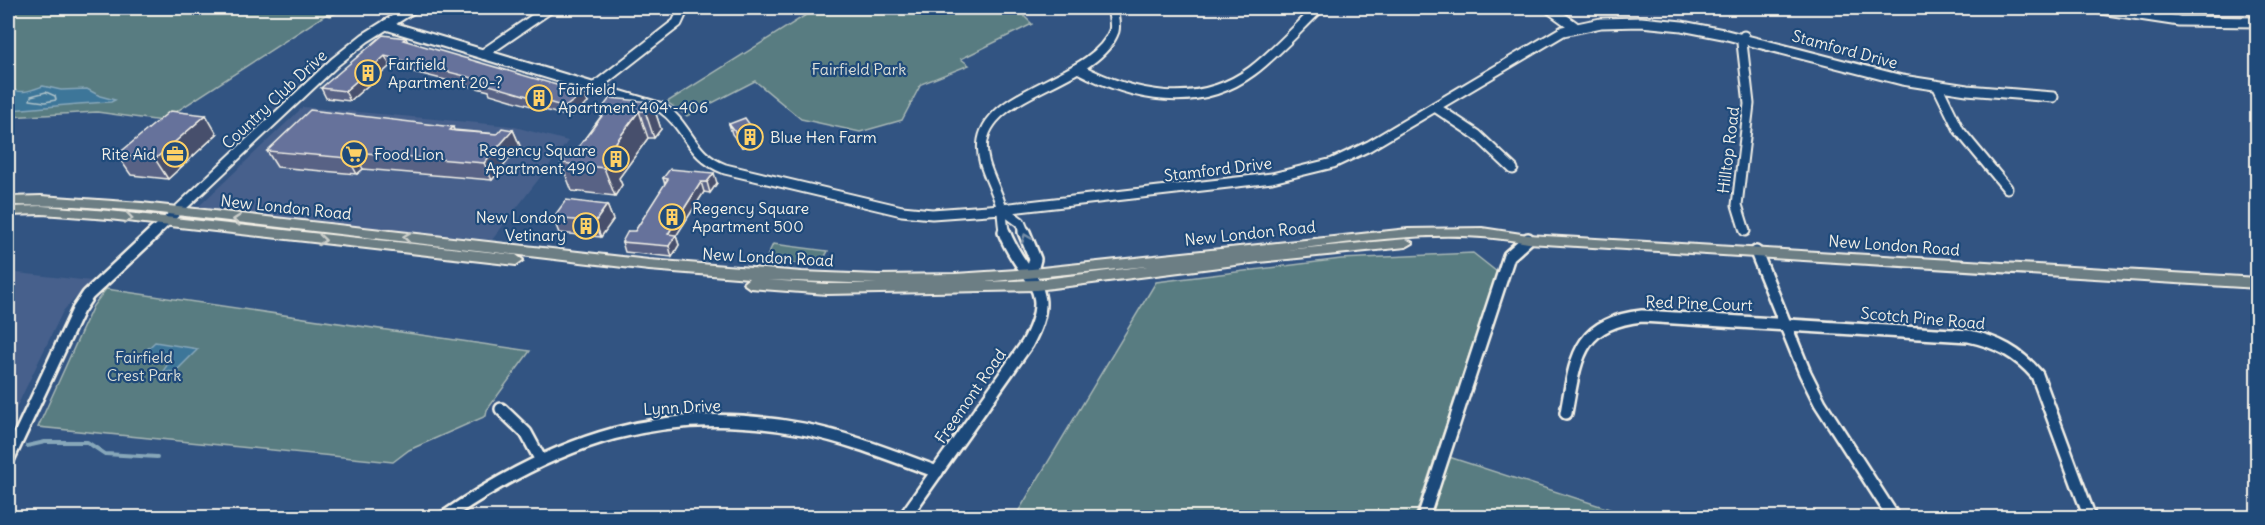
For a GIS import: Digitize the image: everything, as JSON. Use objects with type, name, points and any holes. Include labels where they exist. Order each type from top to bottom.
[{"type":"main road","name":"New London Road","points":[[8,201],[117,205],[391,235],[596,261],[718,272],[811,278],[1034,280]]},
{"type":"main road","name":"New London Road","points":[[8,211],[54,211],[799,287],[931,289],[1386,244],[1514,242],[1528,239],[2258,283]]},
{"type":"street","name":"Country Club Drive","points":[[163,223],[329,67],[413,8]]},
{"type":"street","points":[[483,54],[550,8]]},
{"type":"street","points":[[595,87],[677,23],[684,8]]},
{"type":"street","points":[[1034,280],[1017,261],[1002,226],[1002,209],[982,155],[986,130],[996,116],[1011,103],[1078,68],[1100,53],[1110,40],[1116,25],[1112,8]]},
{"type":"street","points":[[1078,68],[1107,84],[1142,94],[1181,96],[1207,92],[1227,86],[1246,75],[1319,8]]},
{"type":"street","points":[[1549,8],[1574,26]]},
{"type":"street","points":[[2094,8],[2179,21],[2258,22]]},
{"type":"street","name":"Stamford Drive","points":[[386,25],[662,108],[678,120],[692,145],[705,160],[744,177],[917,213],[1002,209],[1288,175],[1353,154],[1545,40],[1574,26],[1616,18],[1660,18],[1703,25],[1879,75],[1938,87],[2053,97]]},
{"type":"street","name":"Hilltop Road","points":[[1744,36],[1742,44],[1749,104],[1737,205],[1745,231]]},
{"type":"street","points":[[1938,87],[1959,130],[2007,188]]},
{"type":"street","points":[[1435,107],[1468,126],[1513,169]]},
{"type":"street","name":"Freemont Road","points":[[904,518],[1033,334],[1039,314],[1034,280],[1035,259],[1020,222],[1002,209]]},
{"type":"street","points":[[8,460],[82,303],[100,282],[163,223]]},
{"type":"street","points":[[1423,518],[1509,256],[1528,239]]},
{"type":"street","points":[[1756,252],[1820,403],[1894,518]]},
{"type":"street","name":"Red Pine Court","points":[[1566,413],[1579,351],[1594,333],[1612,321],[1642,316],[1785,323]]},
{"type":"street","name":"Scotch Pine Road","points":[[1785,323],[1969,336],[1989,340],[2009,349],[2025,360],[2037,375],[2090,518]]},
{"type":"street","points":[[501,409],[526,433],[539,457]]},
{"type":"street","name":"Lynn Drive","points":[[443,518],[476,494],[539,457],[582,440],[625,428],[663,422],[705,419],[800,428],[859,444],[938,472]]},
{"type":"shaded area","points":[[303,107],[511,126],[568,141],[492,240],[197,208]]},
{"type":"shaded area","points":[[8,272],[92,281],[63,311],[8,425]]},
{"type":"green space","points":[[8,8],[345,8],[331,16],[325,15],[162,121],[97,112],[8,117]]},
{"type":"green space","name":"Fairfield Park","points":[[817,8],[1016,8],[1032,24],[961,59],[969,65],[921,84],[902,120],[860,132],[801,119],[755,81],[687,116],[667,102]]},
{"type":"green space","points":[[773,244],[828,251],[820,265],[765,261]]},
{"type":"green space","points":[[1473,253],[1497,272],[1415,517],[1015,517],[1156,282],[1341,259]]},
{"type":"green space","name":"Fairfield Crest Park","points":[[106,289],[530,351],[487,410],[486,416],[409,450],[393,462],[38,427],[93,306]]},
{"type":"green space","points":[[1449,457],[1634,517],[1431,517]]},
{"type":"water","points":[[43,86],[61,90],[87,89],[115,100],[8,110],[8,87],[21,92]]},
{"type":"water","points":[[155,342],[198,349],[175,372],[163,371],[170,361],[139,357]]},
{"type":"building","points":[[383,35],[406,38],[403,40],[584,93],[565,107],[486,84],[489,82],[385,56],[345,91],[321,88]]},
{"type":"building","points":[[610,98],[652,102],[645,111],[639,111],[605,157],[612,158],[604,168],[561,163],[568,154],[574,153],[608,108],[603,107]]},
{"type":"building","points":[[310,110],[453,127],[450,130],[456,131],[497,134],[502,128],[513,130],[484,163],[354,152],[348,158],[267,151]]},
{"type":"building","points":[[170,111],[206,115],[155,159],[117,155]]},
{"type":"building","points":[[745,118],[755,132],[739,137],[729,124]]},
{"type":"building","name":"Regency Square Apartment 500","points":[[670,169],[714,173],[707,182],[701,182],[668,234],[676,235],[669,246],[622,242],[628,231],[635,231],[668,179],[663,178]]},
{"type":"building","points":[[566,200],[607,205],[595,222],[553,218]]},
{"type":"waterway","points":[[27,446],[45,442],[87,442],[105,454],[157,457]]},
{"type":"place","name":"Fairfield Apartment 20-?","points":[[368,73]]},
{"type":"place","name":"Fairfield Apartment 404 -406","points":[[539,98]]},
{"type":"place","name":"Blue Hen Farm","points":[[750,137]]},
{"type":"place","name":"Rite Aid","points":[[175,154]]},
{"type":"place","name":"Food Lion","points":[[354,154]]},
{"type":"place","name":"Regency Square Apartment 490","points":[[616,159]]},
{"type":"place","name":"Regency Square Apartment 500","points":[[672,217]]},
{"type":"place","name":"New London Vetinary","points":[[586,226]]}]
